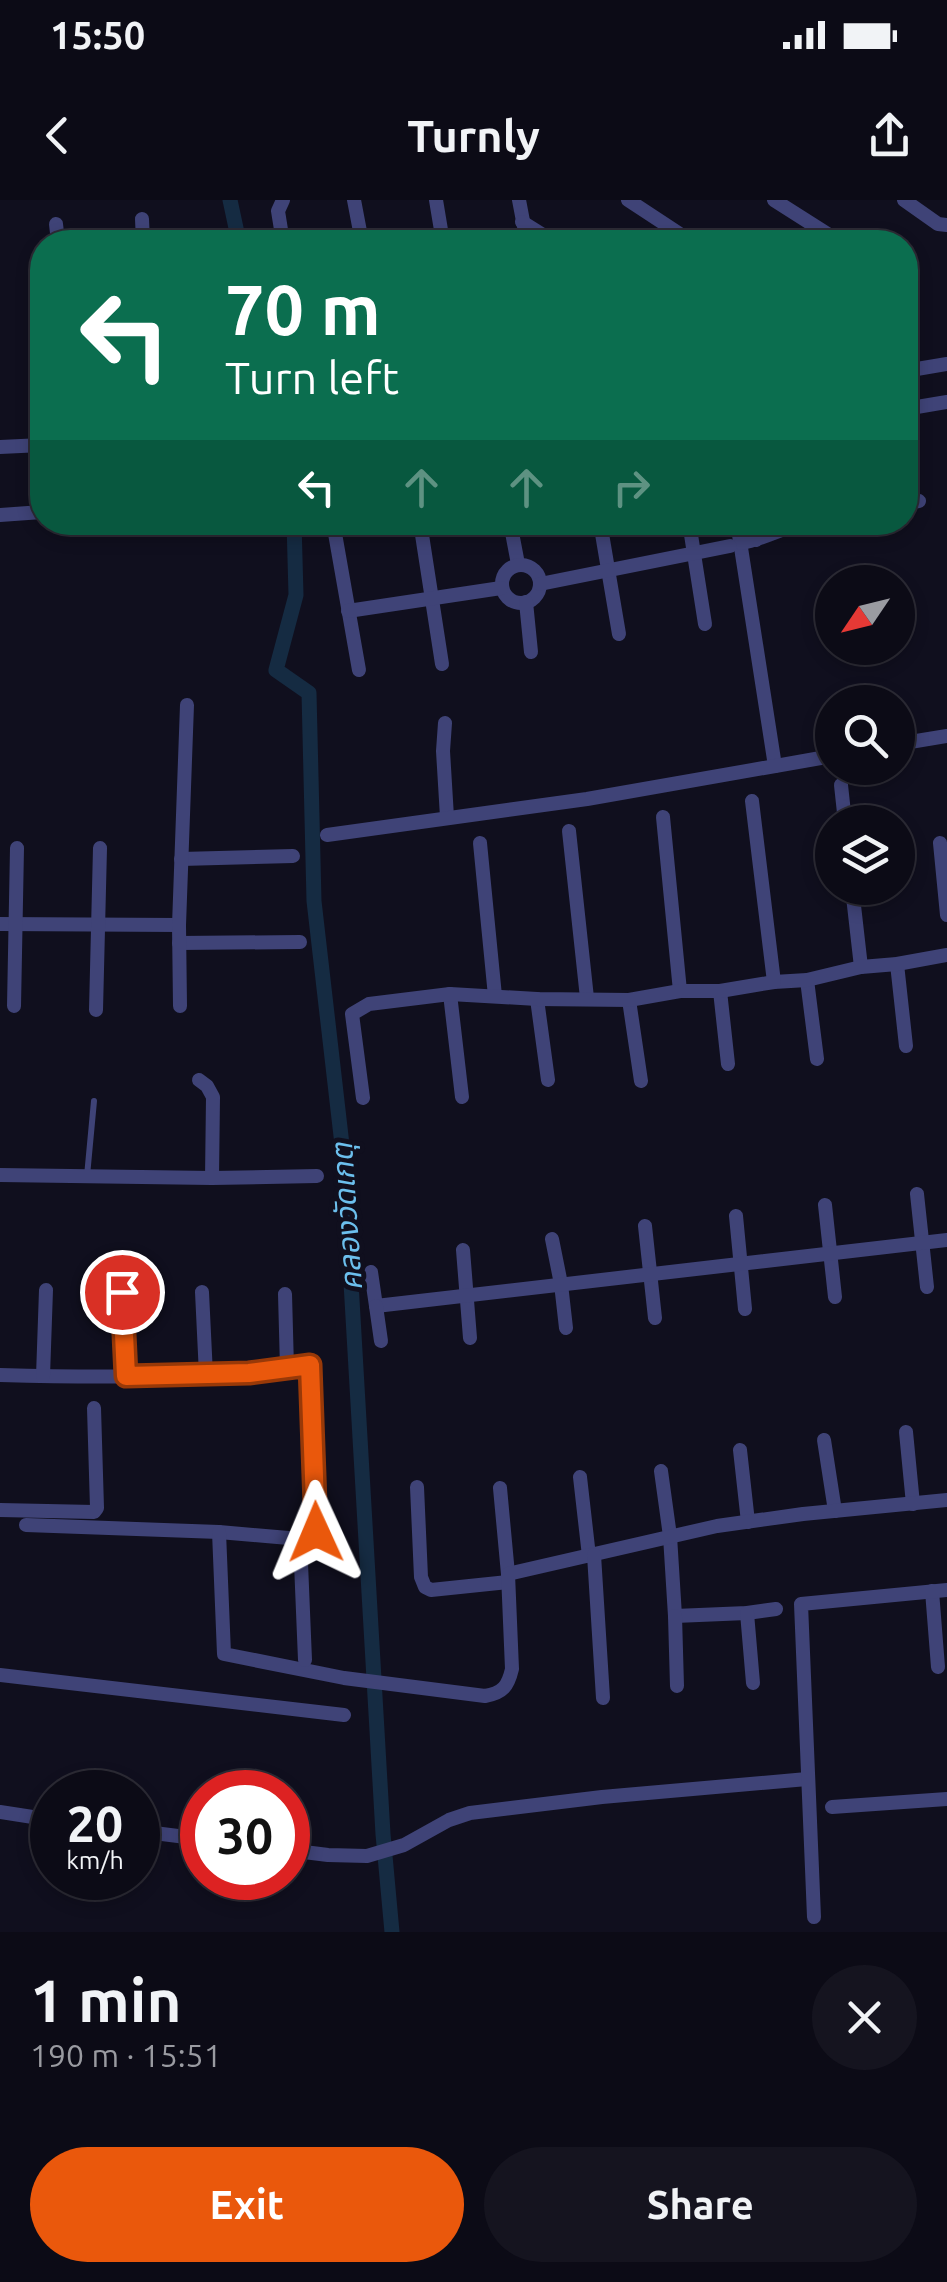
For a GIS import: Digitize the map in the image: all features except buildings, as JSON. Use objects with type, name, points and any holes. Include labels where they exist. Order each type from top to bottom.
[{"type":"street","points":[[281,230],[278,211],[283,200]]},
{"type":"street","points":[[354,200],[360,230]]},
{"type":"street","points":[[436,200],[441,230]]},
{"type":"street","points":[[518,200],[524,230]]},
{"type":"street","points":[[628,200],[674,230]]},
{"type":"street","points":[[774,200],[821,230]]},
{"type":"street","points":[[904,200],[947,226]]},
{"type":"street","points":[[142,219],[142,230]]},
{"type":"street","points":[[522,222],[535,230]]},
{"type":"street","points":[[56,224],[57,230]]},
{"type":"street","points":[[918,370],[947,364]]},
{"type":"street","points":[[918,407],[947,402]]},
{"type":"street","points":[[0,447],[30,446]]},
{"type":"street","points":[[0,515],[30,513]]},
{"type":"street","points":[[335,535],[359,670]]},
{"type":"street","points":[[422,535],[442,664]]},
{"type":"street","points":[[512,535],[518,564]]},
{"type":"street","points":[[602,535],[619,634]]},
{"type":"street","points":[[691,535],[705,624]]},
{"type":"street","points":[[740,535],[774,766]]},
{"type":"street","points":[[742,543],[747,535]]},
{"type":"street","points":[[540,584],[694,554],[763,535]]},
{"type":"street","points":[[518,564],[528,566],[538,575],[540,584],[536,595],[518,603],[508,599],[501,588],[502,578],[518,564]]},
{"type":"street","points":[[348,610],[501,588]]},
{"type":"street","points":[[526,602],[531,652]]},
{"type":"street","points":[[180,1006],[187,705]]},
{"type":"street","points":[[445,723],[447,818]]},
{"type":"street","points":[[915,741],[947,736]]},
{"type":"street","points":[[327,835],[587,800],[815,759]]},
{"type":"street","points":[[841,785],[843,805]]},
{"type":"street","points":[[752,801],[774,982]]},
{"type":"street","points":[[663,817],[680,991]]},
{"type":"street","points":[[569,831],[587,998]]},
{"type":"street","points":[[480,842],[495,996]]},
{"type":"street","points":[[940,843],[947,915]]},
{"type":"street","points":[[14,1006],[8,924],[17,848]]},
{"type":"street","points":[[96,1010],[100,848]]},
{"type":"street","points":[[181,859],[293,856]]},
{"type":"street","points":[[854,905],[860,967]]},
{"type":"street","points":[[8,924],[179,925]]},
{"type":"street","points":[[179,943],[300,942]]},
{"type":"street","points":[[362,1098],[352,1014],[369,1004],[450,994],[629,1000],[680,991],[720,991],[807,980],[860,967],[947,955]]},
{"type":"street","points":[[897,964],[906,1046]]},
{"type":"street","points":[[807,980],[816,1059]]},
{"type":"street","points":[[720,991],[728,1064]]},
{"type":"street","points":[[450,994],[462,1097]]},
{"type":"street","points":[[537,999],[548,1080]]},
{"type":"street","points":[[629,1000],[640,1080]]},
{"type":"street","points":[[199,1080],[213,1097],[212,1178]]},
{"type":"street","points":[[0,1175],[317,1176]]},
{"type":"street","points":[[916,1194],[927,1286]]},
{"type":"street","points":[[825,1205],[835,1297]]},
{"type":"street","points":[[736,1216],[746,1309]]},
{"type":"street","points":[[645,1226],[655,1318]]},
{"type":"street","points":[[552,1239],[566,1328]]},
{"type":"street","points":[[376,1306],[947,1240]]},
{"type":"street","points":[[462,1250],[470,1338]]},
{"type":"street","points":[[371,1272],[382,1341]]},
{"type":"street","points":[[42,1376],[46,1290]]},
{"type":"street","points":[[122,1292],[126,1376]]},
{"type":"street","points":[[202,1292],[206,1375]]},
{"type":"street","points":[[285,1294],[287,1368]]},
{"type":"street","points":[[0,1375],[206,1375],[310,1365],[316,1532],[311,1537],[26,1525]]},
{"type":"street","points":[[0,1510],[94,1512],[94,1408]]},
{"type":"street","points":[[906,1432],[913,1504]]},
{"type":"street","points":[[824,1440],[835,1511]]},
{"type":"street","points":[[740,1450],[748,1522]]},
{"type":"street","points":[[660,1471],[670,1536],[677,1686]]},
{"type":"street","points":[[580,1478],[592,1556],[602,1698]]},
{"type":"street","points":[[417,1487],[421,1578],[424,1587],[431,1590],[508,1578],[670,1536],[748,1522],[947,1500]]},
{"type":"street","points":[[219,1532],[224,1654],[391,1686],[497,1694],[508,1682],[512,1669],[500,1488]]},
{"type":"street","points":[[300,1539],[305,1660]]},
{"type":"street","points":[[814,1917],[801,1604],[939,1590],[938,1667]]},
{"type":"street","points":[[676,1616],[776,1609]]},
{"type":"street","points":[[746,1613],[753,1683]]},
{"type":"street","points":[[0,1675],[344,1715]]},
{"type":"street","points":[[310,1853],[366,1856],[387,1852],[470,1813],[807,1778]]},
{"type":"street","points":[[832,1807],[947,1799]]},
{"type":"street","points":[[0,1812],[30,1817]]},
{"type":"lane","points":[[87,1177],[94,1102]]},
{"type":"waterway","name":"คลองวัดเกตุ","points":[[230,200],[236,230]]},
{"type":"waterway","name":"คลองวัดเกตุ","points":[[294,535],[296,595],[276,670],[309,693],[314,901],[344,1162],[392,1932]]},
{"type":"route","points":[[122,1292],[126,1376],[249,1373],[310,1365],[316,1532]]}]
